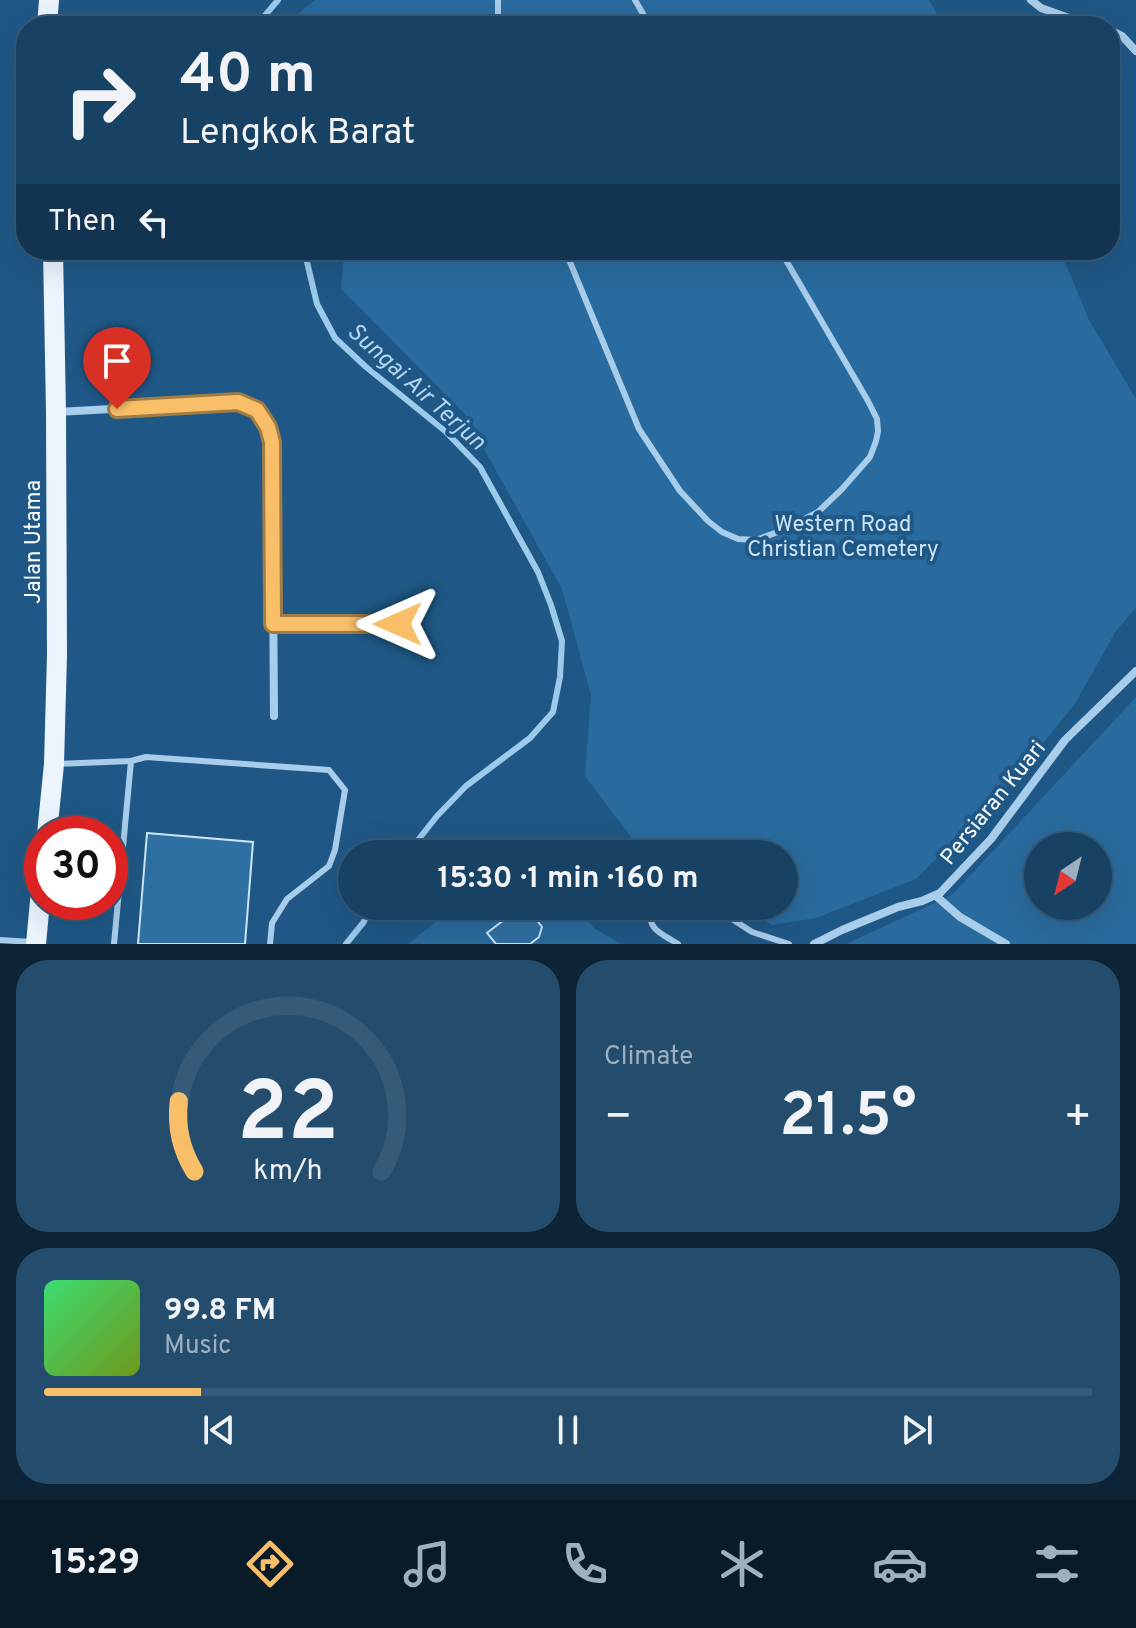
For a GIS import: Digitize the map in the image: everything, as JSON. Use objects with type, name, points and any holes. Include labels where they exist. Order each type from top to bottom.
[{"type":"main road","name":"Jalan Utama","points":[[49,816],[54,764],[57,655],[53,260]]},
{"type":"main road","points":[[36,943],[38,920]]},
{"type":"street","points":[[1031,0],[1041,8],[1063,16]]},
{"type":"street","points":[[1120,35],[1136,51]]},
{"type":"street","points":[[56,412],[238,402],[257,410],[268,427],[272,442],[274,716]]},
{"type":"street","points":[[273,624],[398,624]]},
{"type":"street","name":"Persiaran Kuari","points":[[814,944],[898,907],[936,896],[991,839],[1065,740],[1136,671]]},
{"type":"street","points":[[936,896],[960,917],[1006,944]]},
{"type":"lane","points":[[569,260],[647,442],[680,491],[708,521],[738,539],[756,540],[818,512],[870,457],[878,431],[877,419],[868,401],[786,260]]},
{"type":"lane","points":[[54,764],[131,761],[146,757],[329,770],[345,790],[335,850],[329,866],[287,899],[272,923],[270,944]]},
{"type":"lane","points":[[114,944],[131,761]]},
{"type":"lane","points":[[650,920],[656,930],[678,944]]},
{"type":"lane","points":[[734,920],[752,932],[789,944]]},
{"type":"lane","points":[[0,940],[36,943]]},
{"type":"green space","points":[[315,0],[929,0],[938,16],[296,16]]},
{"type":"green space","name":"Western Road Christian Cemetery","points":[[343,260],[1064,260],[1089,320],[1136,399],[1136,607],[1116,631],[1074,705],[1002,793],[916,879],[816,918],[772,925],[763,920],[798,920],[798,840],[633,840],[585,776],[591,695],[562,589],[464,413],[341,289]]},
{"type":"green space","points":[[1136,697],[1136,944],[846,944],[952,895]]},
{"type":"green space","points":[[438,920],[587,920],[594,928],[621,944],[408,944]]},
{"type":"building","points":[[147,833],[253,842],[245,944],[138,944]]},
{"type":"building","points":[[504,920],[537,920],[542,927],[539,937],[530,944],[496,944],[487,933]]},
{"type":"waterway","name":"Sungai Air Terjun","points":[[264,16],[278,0]]},
{"type":"waterway","name":"Sungai Air Terjun","points":[[307,260],[317,304],[335,338],[445,431],[480,467],[538,572],[562,641],[560,677],[553,712],[530,738],[466,786],[418,840]]},
{"type":"waterway","name":"Sungai Air Terjun","points":[[346,944],[365,920]]},
{"type":"route","points":[[117,409],[238,402],[257,410],[268,427],[272,442],[273,624],[398,624]]}]
